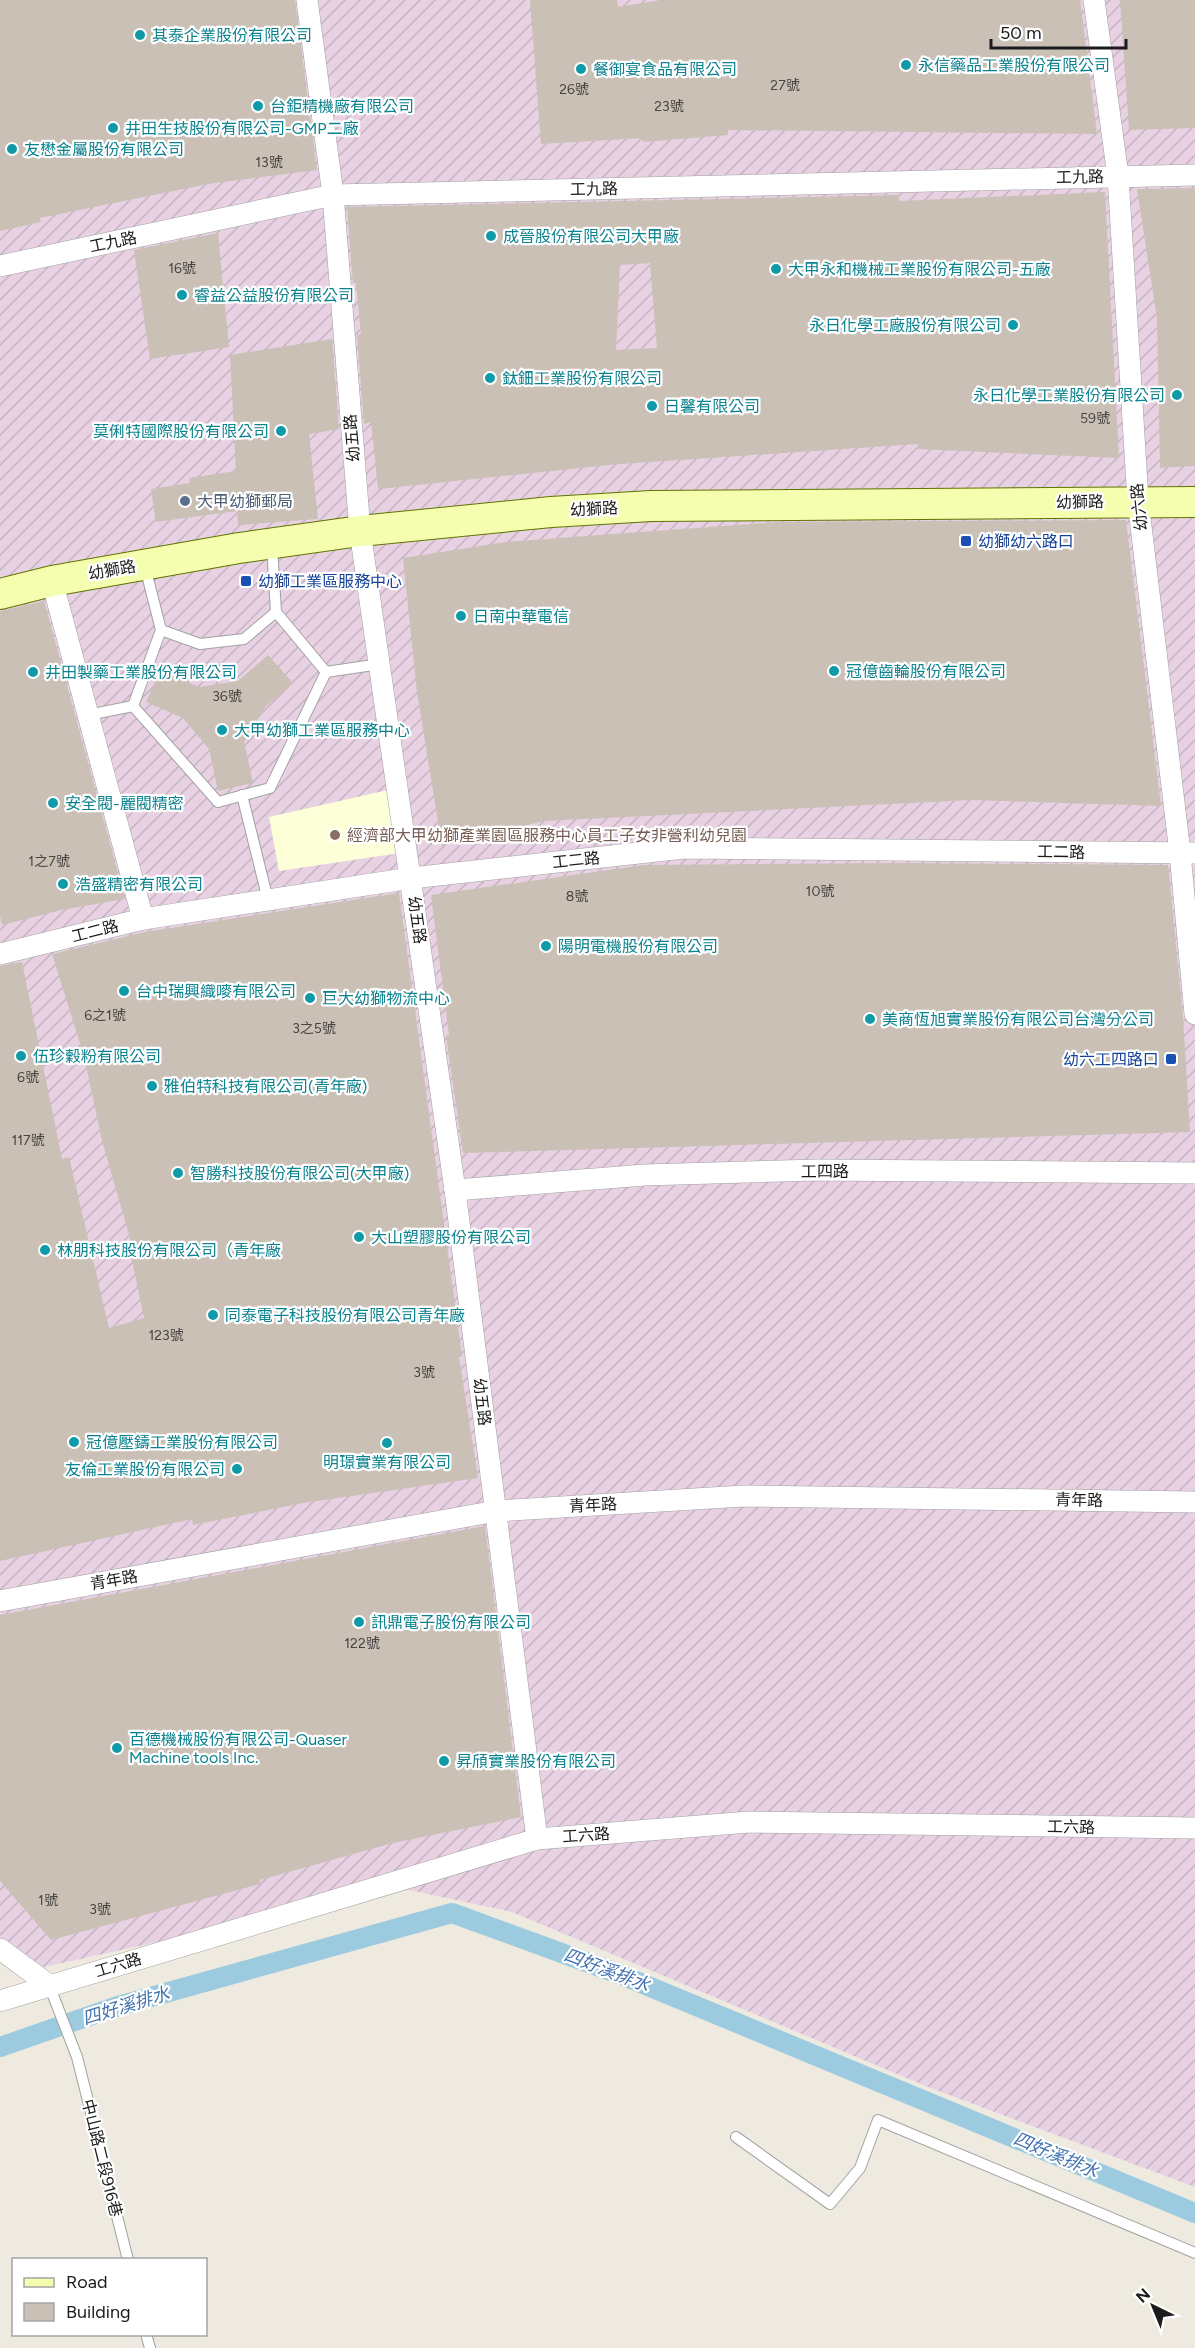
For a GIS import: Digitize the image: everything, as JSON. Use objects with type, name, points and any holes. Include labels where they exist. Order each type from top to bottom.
[{"type":"street","name":"幼五路","points":[[307,0],[333,195],[360,531],[455,1190],[537,1839]]},
{"type":"street","name":"幼六路","points":[[1094,0],[1118,176],[1138,501],[1188,853],[1195,1014]]},
{"type":"street","name":"工九路","points":[[0,266],[333,195],[1195,175]]},
{"type":"street","name":"幼獅路","points":[[0,594],[52,581],[271,543],[360,531],[551,512],[651,506],[1195,502]]},
{"type":"street","points":[[52,581],[143,919]]},
{"type":"street","name":"工二路","points":[[0,954],[143,919],[411,878],[684,848],[1188,853]]},
{"type":"street","name":"工四路","points":[[455,1190],[645,1175],[817,1170],[1195,1173]]},
{"type":"street","name":"青年路","points":[[0,1601],[496,1511],[744,1496],[1195,1502]]},
{"type":"street","name":"工六路","points":[[0,2001],[537,1839],[748,1822],[1195,1828]]},
{"type":"street","points":[[0,1949],[49,1985]]},
{"type":"lane","points":[[271,543],[276,612],[326,672]]},
{"type":"lane","points":[[133,706],[161,630],[144,565]]},
{"type":"lane","points":[[161,630],[200,644],[243,639],[276,612]]},
{"type":"lane","points":[[326,672],[380,664]]},
{"type":"lane","points":[[133,706],[218,802],[270,788],[326,672]]},
{"type":"lane","points":[[88,715],[133,706]]},
{"type":"lane","points":[[243,795],[268,900]]},
{"type":"lane","name":"中山路二段916巷","points":[[49,1985],[77,2056],[128,2258]]},
{"type":"lane","points":[[736,2137],[830,2204],[860,2168],[878,2120],[1195,2253]]},
{"type":"shaded area","points":[[0,0],[1195,0],[1195,2187],[928,2087],[512,1912],[400,1888],[26,1971],[0,1943]]},
{"type":"shaded area","name":"經濟部大甲幼獅產業園區服務中心員工子女非營利幼兒園","points":[[388,790],[400,853],[279,871],[269,817]]},
{"type":"building","points":[[0,0],[295,0],[317,170],[208,184],[40,218],[41,222],[0,231]]},
{"type":"building","name":"永信藥品工業股份有限公司","points":[[530,0],[617,0],[618,7],[661,0],[1080,0],[1097,134],[728,130],[728,135],[643,142],[642,138],[541,144]]},
{"type":"building","points":[[1120,0],[1195,0],[1195,128],[1129,130]]},
{"type":"building","points":[[1195,188],[1195,466],[1160,468],[1157,318],[1137,189]]},
{"type":"building","points":[[1105,192],[1119,458],[918,449],[918,444],[620,464],[378,489],[371,422],[364,424],[357,335],[361,334],[356,283],[353,283],[347,207],[899,195],[899,201]],"holes":[[[650,263],[657,348],[616,350],[620,265]]]},
{"type":"building","name":"睿益公益股份有限公司","points":[[218,233],[229,347],[150,359],[134,250]]},
{"type":"building","name":"莫俐特國際股份有限公司","points":[[332,339],[339,429],[309,434],[318,519],[238,525],[237,511],[156,522],[151,489],[190,483],[189,478],[236,471],[230,355]]},
{"type":"building","name":"冠億齒輪股份有限公司","points":[[1126,520],[1161,806],[971,800],[544,821],[442,846],[417,692],[403,558],[506,542],[778,522]]},
{"type":"building","points":[[44,601],[125,899],[61,910],[2,925],[0,916],[0,611]]},
{"type":"building","name":"大甲幼獅工業區服務中心","points":[[268,655],[293,683],[266,706],[244,742],[253,783],[218,791],[209,749],[183,718],[146,702],[160,670],[199,687],[238,681]]},
{"type":"building","name":"美商恆旭實業股份有限公司台灣分公司","points":[[900,863],[1168,865],[1183,1017],[1190,1132],[463,1153],[446,1036],[449,1035],[431,895],[644,865]]},
{"type":"building","points":[[399,893],[462,1356],[459,1357],[478,1478],[303,1503],[193,1525],[192,1519],[0,1561],[0,966],[22,962],[62,1159],[69,1157],[109,1328],[144,1318],[129,1246],[132,1245],[102,1141],[84,1056],[52,954],[145,932]]},
{"type":"building","points":[[485,1526],[521,1817],[393,1843],[260,1880],[260,1884],[51,1940],[0,1881],[0,1615]]},
{"type":"waterway","name":"四好溪排水","points":[[0,2047],[115,2007],[452,1913],[619,1974],[1195,2213]]},
{"type":"place","name":"其泰企業股份有限公司","points":[[140,35]]},
{"type":"place","name":"永信藥品工業股份有限公司","points":[[906,65]]},
{"type":"place","name":"餐御宴食品有限公司","points":[[581,69]]},
{"type":"place","name":"台鉅精機廠有限公司","points":[[258,106]]},
{"type":"place","name":"井田生技股份有限公司-GMP二廠","points":[[113,128]]},
{"type":"place","name":"友懋金屬股份有限公司","points":[[12,149]]},
{"type":"place","name":"成晉股份有限公司大甲廠","points":[[491,236]]},
{"type":"place","name":"大甲永和機械工業股份有限公司-五廠","points":[[776,269]]},
{"type":"place","name":"睿益公益股份有限公司","points":[[182,295]]},
{"type":"place","name":"永日化學工廠股份有限公司","points":[[1013,325]]},
{"type":"place","name":"鈦鈿工業股份有限公司","points":[[490,378]]},
{"type":"place","name":"永日化學工業股份有限公司","points":[[1177,395]]},
{"type":"place","name":"日馨有限公司","points":[[652,406]]},
{"type":"place","name":"莫俐特國際股份有限公司","points":[[281,431]]},
{"type":"place","name":"大甲幼獅郵局","points":[[185,501]]},
{"type":"place","name":"幼獅幼六路口","points":[[966,541]]},
{"type":"place","name":"幼獅工業區服務中心","points":[[246,581]]},
{"type":"place","name":"日南中華電信","points":[[461,616]]},
{"type":"place","name":"冠億齒輪股份有限公司","points":[[834,671]]},
{"type":"place","name":"井田製藥工業股份有限公司","points":[[33,672]]},
{"type":"place","name":"大甲幼獅工業區服務中心","points":[[222,730]]},
{"type":"place","name":"安全閥-麗閥精密","points":[[53,803]]},
{"type":"place","name":"經濟部大甲幼獅產業園區服務中心員工子女非營利幼兒園","points":[[335,835]]},
{"type":"place","name":"浩盛精密有限公司","points":[[63,884]]},
{"type":"place","name":"陽明電機股份有限公司","points":[[546,946]]},
{"type":"place","name":"台中瑞興織嘜有限公司","points":[[124,991]]},
{"type":"place","name":"巨大幼獅物流中心","points":[[310,998]]},
{"type":"place","name":"美商恆旭實業股份有限公司台灣分公司","points":[[870,1019]]},
{"type":"place","name":"伍珍穀粉有限公司","points":[[21,1056]]},
{"type":"place","name":"幼六工四路口","points":[[1171,1059]]},
{"type":"place","name":"雅伯特科技有限公司(青年廠)","points":[[152,1086]]},
{"type":"place","name":"智勝科技股份有限公司(大甲廠)","points":[[178,1173]]},
{"type":"place","name":"大山塑膠股份有限公司","points":[[359,1237]]},
{"type":"place","name":"林朋科技股份有限公司（青年廠","points":[[45,1250]]},
{"type":"place","name":"同泰電子科技股份有限公司青年廠","points":[[213,1315]]},
{"type":"place","name":"冠億壓鑄工業股份有限公司","points":[[74,1442]]},
{"type":"place","name":"明璟實業有限公司","points":[[387,1443]]},
{"type":"place","name":"友倫工業股份有限公司","points":[[237,1469]]},
{"type":"place","name":"訊鼎電子股份有限公司","points":[[359,1622]]},
{"type":"place","name":"百德機械股份有限公司-Quaser Machine tools Inc.","points":[[117,1748]]},
{"type":"place","name":"昇頎實業股份有限公司","points":[[444,1761]]}]
